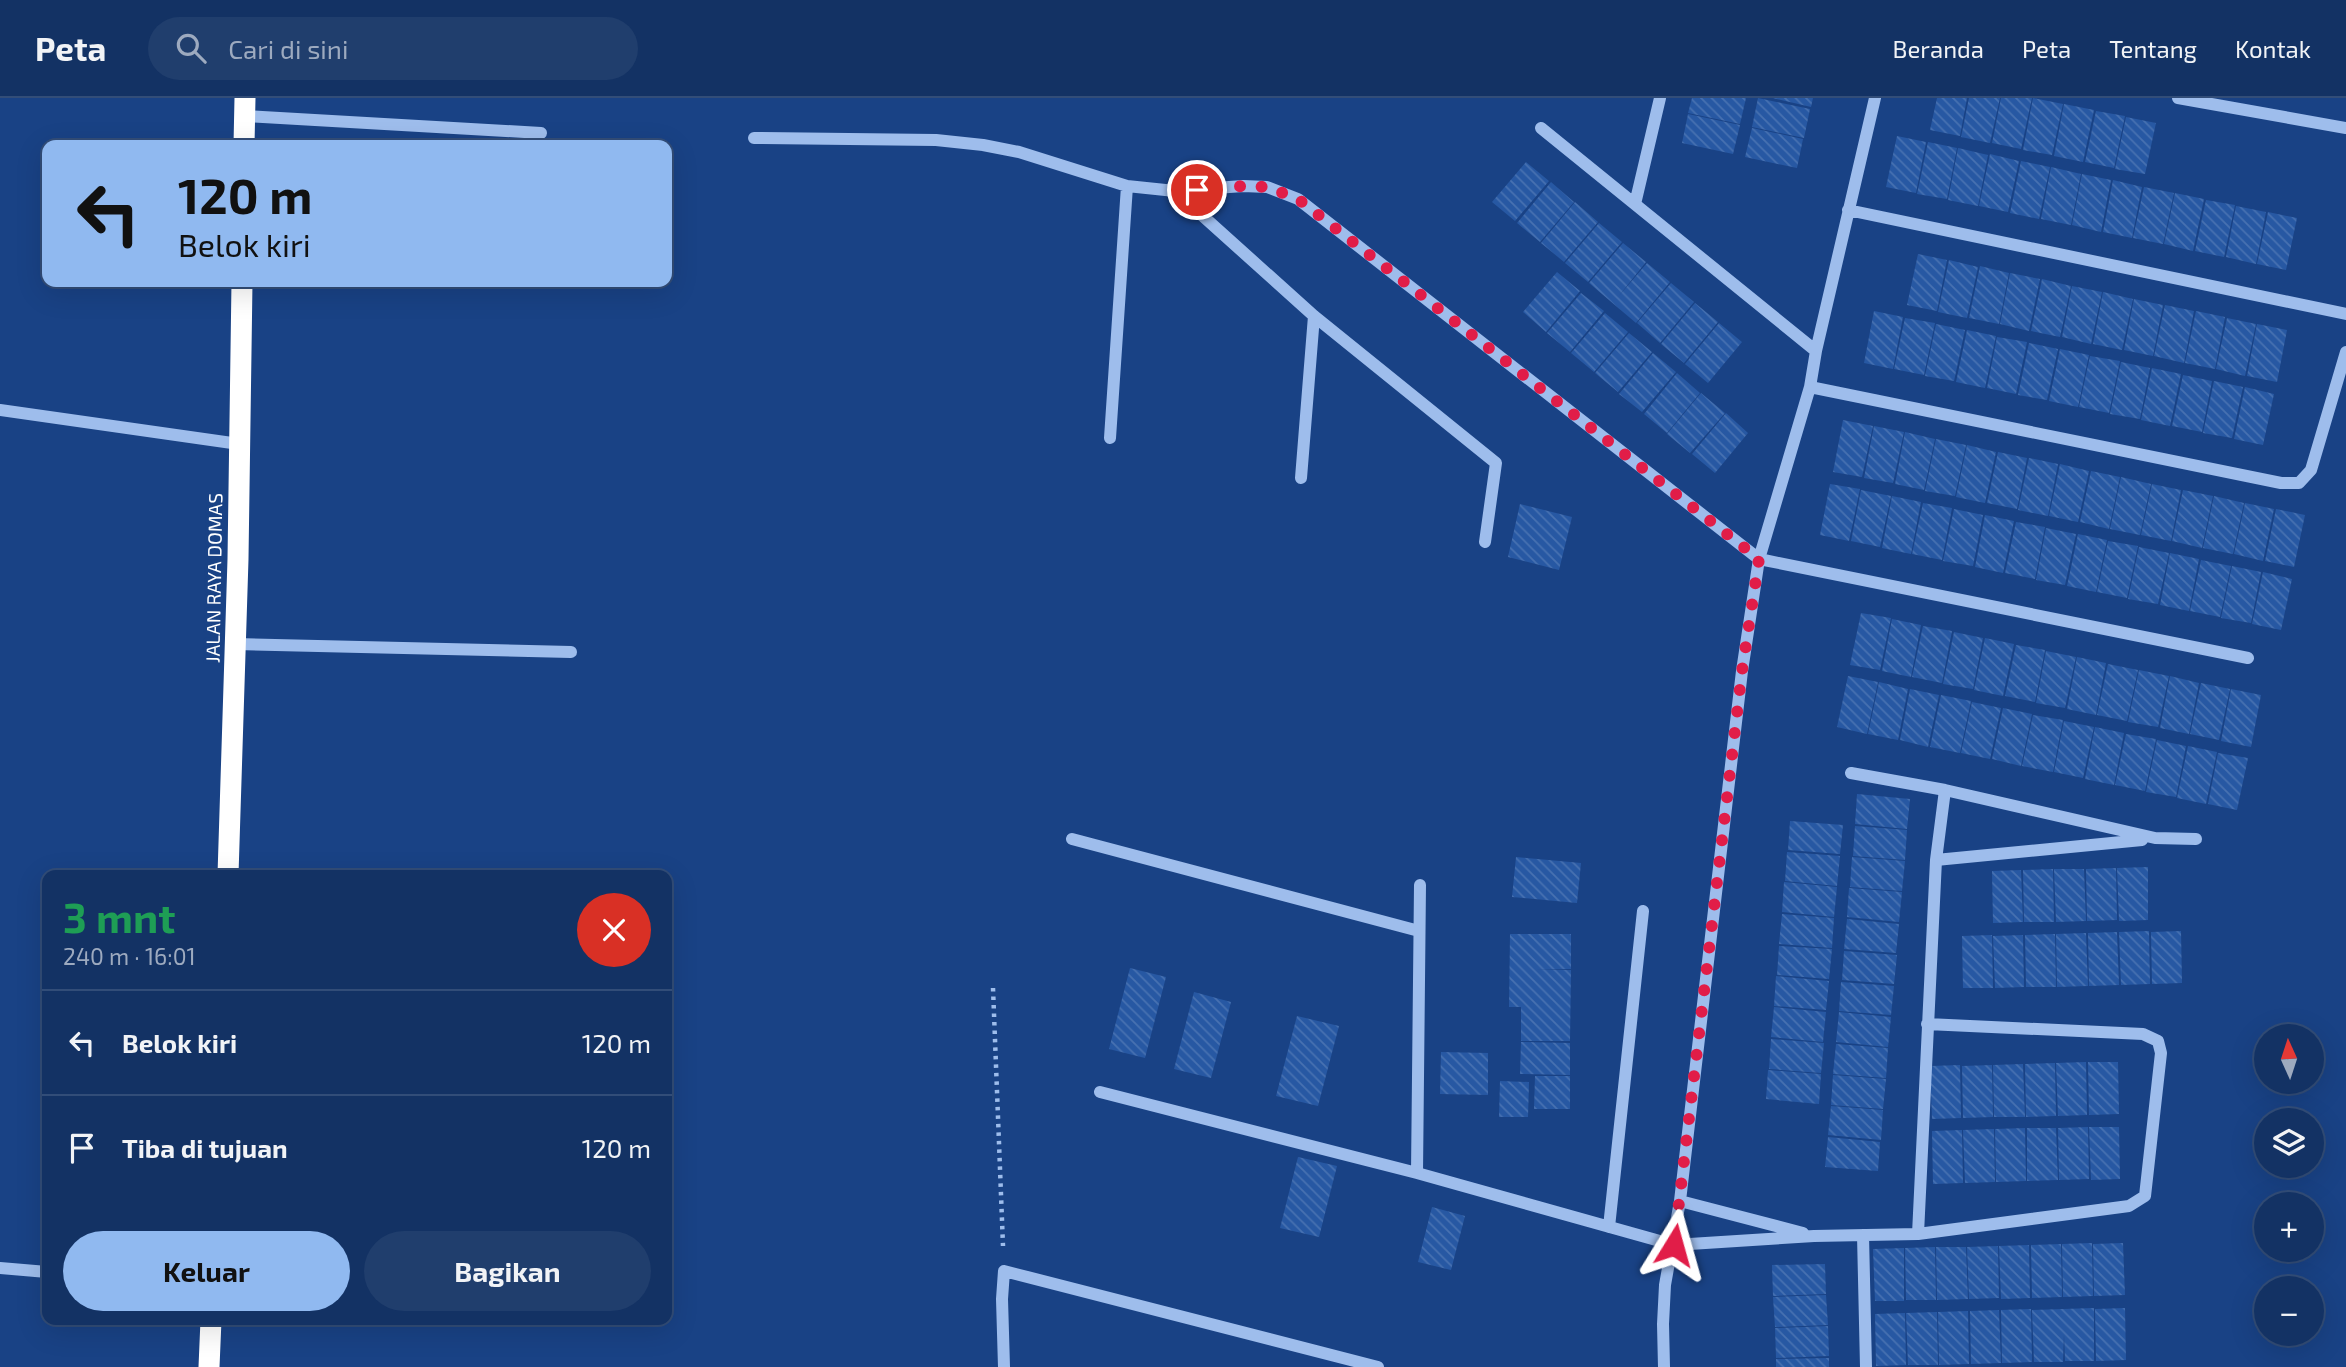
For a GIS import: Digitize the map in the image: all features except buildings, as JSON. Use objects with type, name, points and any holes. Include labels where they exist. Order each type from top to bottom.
[{"type":"highway","points":[[244,140],[245,107]]},
{"type":"highway","name":"JALAN RAYA DOMAS","points":[[228,870],[236,643],[242,287]]},
{"type":"highway","points":[[209,1367],[211,1325]]},
{"type":"street","points":[[1635,204],[1660,98]]},
{"type":"street","points":[[1664,1367],[1665,1285],[1681,1202],[1742,671],[1759,559],[1810,387],[1875,98]]},
{"type":"street","points":[[2178,98],[2346,128]]},
{"type":"street","points":[[245,107],[541,133]]},
{"type":"street","points":[[1541,128],[1816,351]]},
{"type":"street","points":[[754,138],[936,140],[1019,152],[1126,186],[1175,191],[1267,187],[1298,199],[1759,559],[2248,658]]},
{"type":"street","points":[[1110,438],[1126,186]]},
{"type":"street","points":[[1175,191],[1314,316],[1496,464],[1485,542]]},
{"type":"street","points":[[1849,211],[2346,314]]},
{"type":"street","points":[[1301,478],[1314,316]]},
{"type":"street","points":[[1810,387],[2281,483],[2299,483],[2311,470],[2346,352]]},
{"type":"street","points":[[0,410],[239,444]]},
{"type":"street","points":[[236,643],[571,652]]},
{"type":"street","points":[[1852,773],[1945,790],[2155,838]]},
{"type":"street","points":[[1918,1234],[1936,860],[1945,790]]},
{"type":"street","points":[[1936,860],[2155,838],[2196,839]]},
{"type":"street","points":[[1072,839],[1419,931]]},
{"type":"street","points":[[1417,1173],[1420,885]]},
{"type":"street","points":[[1609,1227],[1643,911]]},
{"type":"street","points":[[1100,1092],[1417,1173],[1674,1245],[1814,1236],[1918,1234],[2129,1206],[2145,1196],[2161,1053],[2158,1041],[2143,1034],[1927,1024]]},
{"type":"street","points":[[1681,1202],[1814,1236]]},
{"type":"street","points":[[1863,1235],[1866,1367]]},
{"type":"street","points":[[0,1268],[42,1272]]},
{"type":"street","points":[[1004,1367],[1003,1271],[1378,1367]]},
{"type":"path","points":[[993,988],[1003,1271]]},
{"type":"route","points":[[1197,190],[1267,187],[1298,199],[1759,559],[1742,671],[1674,1245]]}]
